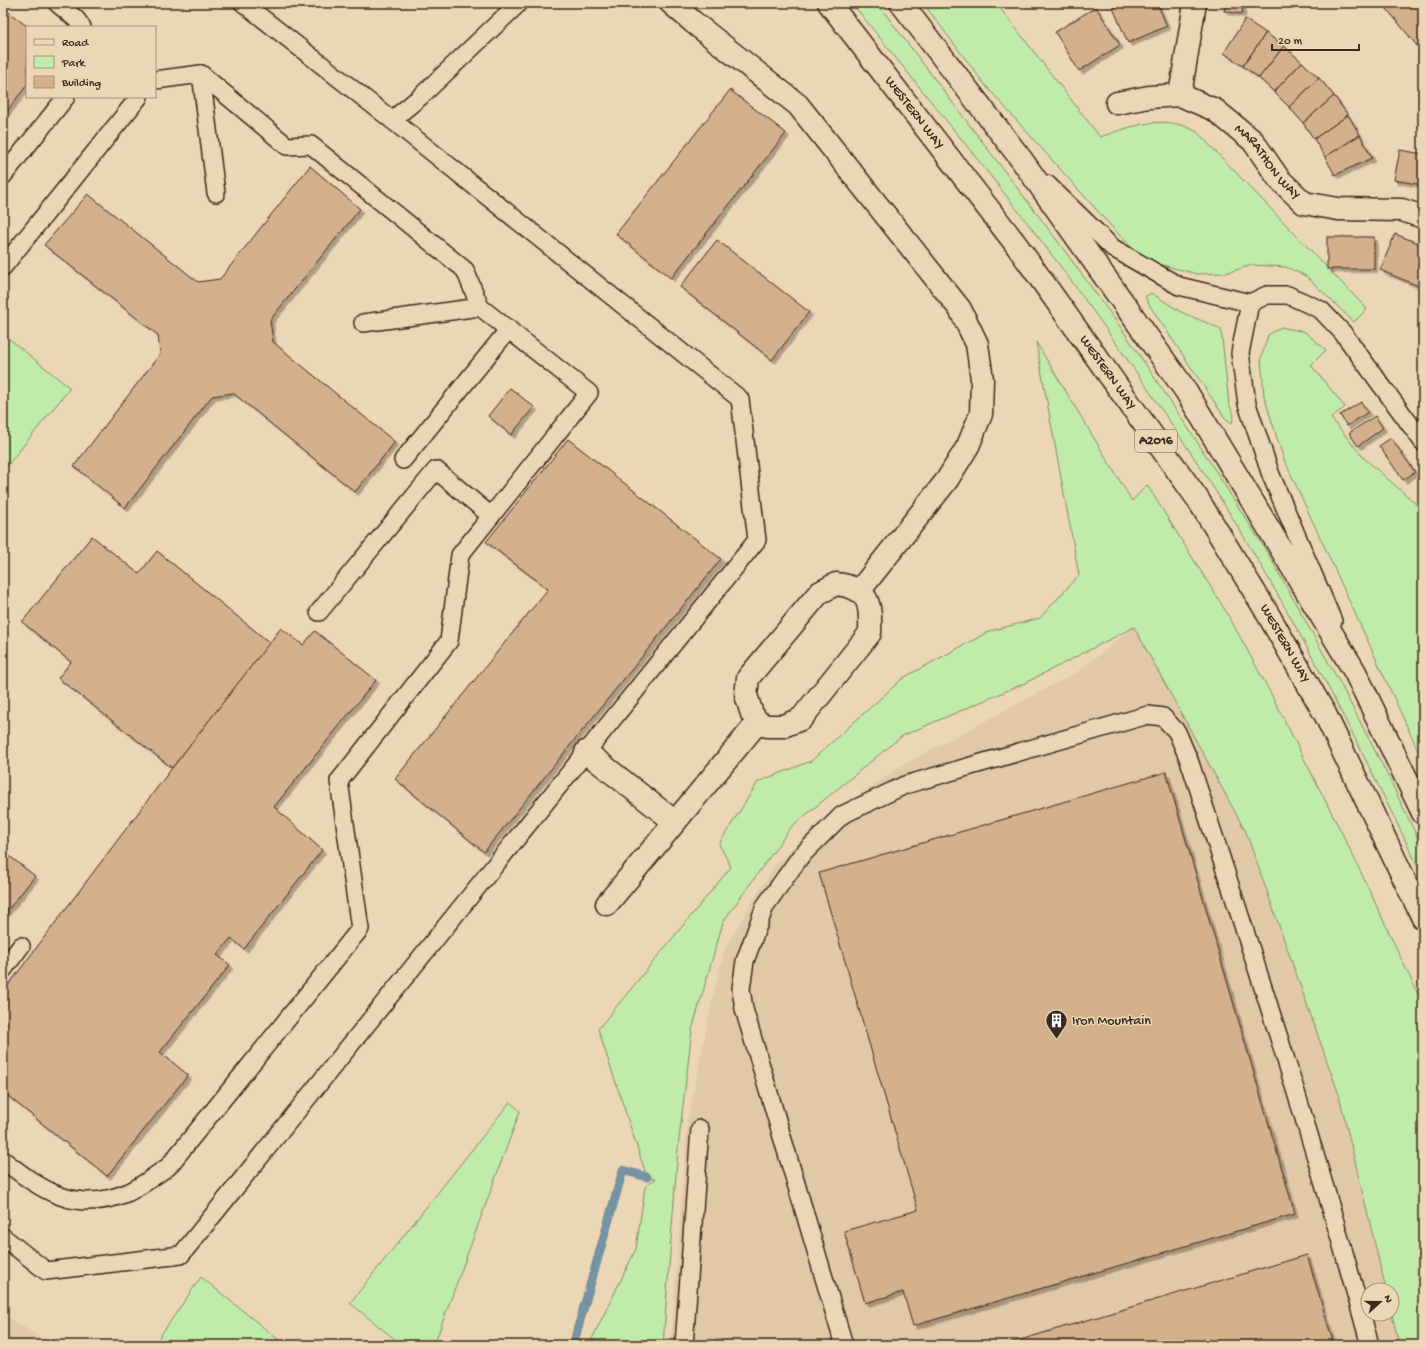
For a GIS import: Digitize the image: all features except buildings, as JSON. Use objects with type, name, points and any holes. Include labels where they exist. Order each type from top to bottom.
[{"type":"main road","points":[[671,3],[798,105],[960,309],[977,344],[982,378],[981,414],[968,446],[947,480],[860,590]]},
{"type":"main road","name":"WESTERN WAY","points":[[829,3],[1016,243],[1197,498],[1265,609],[1325,714],[1423,918]]},
{"type":"main road","points":[[901,3],[1021,159],[1186,391],[1356,672],[1423,813]]},
{"type":"main road","points":[[1180,95],[1195,3]]},
{"type":"main road","name":"MARATHON WAY","points":[[1117,103],[1149,97],[1180,95],[1215,110],[1253,141],[1278,179],[1304,203],[1338,209],[1402,210],[1423,217]]},
{"type":"main road","points":[[836,584],[851,586],[860,590],[866,598],[871,616],[870,633],[801,719],[783,726],[767,726],[758,722],[752,714],[746,695],[748,678],[820,593],[836,584]]},
{"type":"main road","points":[[607,904],[758,722]]},
{"type":"main road","points":[[586,752],[675,822]]},
{"type":"lane","points":[[57,3],[76,19],[81,26]]},
{"type":"lane","points":[[3,1237],[46,1271],[181,1255],[757,540],[740,399],[392,120],[243,3]]},
{"type":"lane","points":[[392,120],[420,97],[519,3]]},
{"type":"lane","points":[[201,74],[216,193]]},
{"type":"lane","points":[[3,1160],[34,1184],[62,1198],[93,1202],[129,1192],[168,1167],[360,929],[339,781],[449,641],[460,555],[589,393],[480,307],[465,270],[310,145],[287,146],[201,74],[156,80]]},
{"type":"lane","points":[[3,176],[65,98]]},
{"type":"lane","points":[[3,267],[138,98]]},
{"type":"lane","points":[[1021,159],[1113,248],[1179,286],[1250,303],[1267,295],[1288,295],[1321,310],[1343,333],[1423,442]]},
{"type":"lane","points":[[1250,303],[1240,353],[1247,404],[1271,475],[1356,672]]},
{"type":"lane","points":[[363,323],[480,307]]},
{"type":"lane","points":[[403,460],[509,329]]},
{"type":"lane","points":[[319,612],[436,470],[491,516]]},
{"type":"lane","points":[[844,1345],[744,1009],[741,989],[745,961],[765,906],[800,857],[842,815],[905,785],[1132,718],[1148,715],[1163,717],[1177,732],[1189,760],[1259,970],[1348,1263],[1370,1345]]},
{"type":"lane","points":[[3,970],[21,946]]},
{"type":"lane","points":[[684,1345],[700,1129]]},
{"type":"shaded area","points":[[1134,627],[1246,832],[1339,1095],[1384,1282],[1360,1282],[1360,1322],[1394,1322],[1399,1345],[671,1345],[687,1126],[713,996],[726,946],[775,865],[818,823],[903,765],[1079,671]]},
{"type":"shaded area","points":[[3,1315],[53,1345],[3,1345]]},
{"type":"green space","points":[[852,3],[877,3],[1056,239],[1126,335],[1196,440],[1267,552],[1341,685],[1387,774],[1423,849],[1423,877],[1369,766],[1312,656],[1219,496],[1151,394],[1063,270],[1022,215]]},
{"type":"green space","points":[[923,3],[996,3],[1100,137],[1124,129],[1149,123],[1161,122],[1185,126],[1197,132],[1367,309],[1354,322],[1306,276],[1286,267],[1252,265],[1226,273],[1197,274],[1159,264],[1135,251],[986,86]]},
{"type":"green space","points":[[1151,293],[1181,312],[1221,329],[1229,404],[1234,415],[1232,423],[1225,418],[1150,306],[1145,297]]},
{"type":"green space","points":[[1281,327],[1305,332],[1326,350],[1311,365],[1345,407],[1331,418],[1364,458],[1414,502],[1423,513],[1423,761],[1283,457],[1264,396],[1261,358],[1268,335]]},
{"type":"green space","points":[[3,334],[70,388],[3,471]]},
{"type":"green space","points":[[1036,342],[1132,501],[1147,485],[1227,613],[1269,690],[1348,845],[1423,1005],[1423,1345],[1399,1345],[1394,1322],[1400,1322],[1400,1282],[1384,1282],[1339,1095],[1246,832],[1134,627],[1025,683],[902,736],[791,827],[723,922],[692,1030],[678,1148],[663,1345],[589,1345],[636,1249],[645,1187],[655,1179],[647,1177],[598,1029],[731,867],[719,844],[758,782],[811,761],[903,678],[990,631],[1040,618],[1079,575]]},
{"type":"green space","points":[[510,1102],[520,1111],[434,1345],[402,1345],[350,1303]]},
{"type":"green space","points":[[201,1277],[285,1345],[154,1345]]},
{"type":"waterway","points":[[573,1345],[623,1170],[647,1177]]},
{"type":"place","name":"Iron Mountain","points":[[1056,1040]]}]
